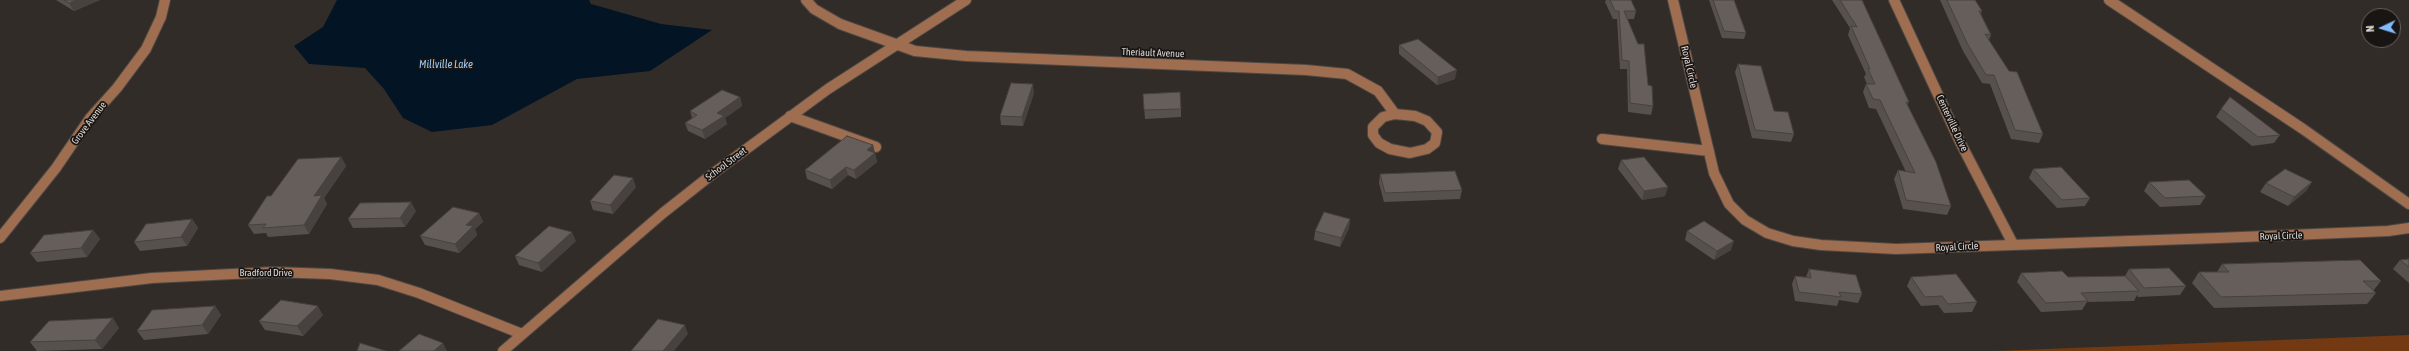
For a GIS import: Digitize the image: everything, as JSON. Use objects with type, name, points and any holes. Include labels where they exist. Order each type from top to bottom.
[{"type":"street","name":"Grove Avenue","points":[[0,238],[56,168],[90,118],[117,88],[146,49],[161,17],[165,0]]},
{"type":"street","name":"Theriault Avenue","points":[[806,0],[814,9],[840,24],[915,51],[966,56],[1333,72],[1356,77],[1370,84],[1378,91],[1395,114]]},
{"type":"street","name":"School Street","points":[[503,351],[663,213],[790,116],[895,45],[966,0]]},
{"type":"street","name":"Royal Circle","points":[[1672,0],[1714,173],[1729,204],[1745,220],[1773,235],[1793,241],[1848,248],[1947,248],[2013,244],[2388,231],[2409,228]]},
{"type":"street","name":"Centerville Drive","points":[[1894,0],[1960,142],[2013,244]]},
{"type":"street","points":[[2109,0],[2303,129],[2409,204]]},
{"type":"street","points":[[1395,114],[1415,116],[1427,121],[1437,132],[1434,143],[1427,149],[1410,153],[1390,149],[1379,143],[1372,131],[1375,123],[1383,117],[1395,114]]},
{"type":"street","points":[[790,116],[876,147]]},
{"type":"street","points":[[1602,139],[1677,149],[1708,151]]},
{"type":"street","name":"Bradford Drive","points":[[0,296],[152,278],[273,272],[330,274],[378,280],[419,292],[522,334]]},
{"type":"shaded area","points":[[2409,335],[2409,351],[1995,351]]},
{"type":"water","name":"Millville Lake","points":[[337,0],[589,0],[591,4],[661,24],[712,30],[650,71],[577,79],[492,125],[432,132],[403,118],[384,89],[365,68],[309,64],[294,46],[323,27]]},
{"type":"building","points":[[64,0],[76,0],[69,3]]},
{"type":"building","points":[[1610,0],[1631,0],[1636,11],[1624,11],[1638,44],[1644,44],[1648,85],[1652,86],[1653,106],[1630,103],[1629,61],[1622,60],[1619,11],[1615,11]]},
{"type":"building","points":[[1713,0],[1734,0],[1746,33],[1724,31]]},
{"type":"building","points":[[1840,0],[1862,0],[1909,102],[1906,102],[1936,162],[1951,206],[1906,200],[1898,170],[1915,173],[1880,100],[1873,99],[1866,84],[1875,84],[1851,26],[1857,27]]},
{"type":"building","points":[[1947,0],[1975,0],[1982,11],[1979,11],[1991,35],[1985,34],[2009,71],[2017,72],[2043,134],[2015,130],[1994,75],[1986,75],[1967,43]]},
{"type":"building","points":[[1418,39],[1457,70],[1438,77],[1399,45]]},
{"type":"building","points":[[1738,64],[1761,66],[1774,111],[1788,112],[1794,134],[1755,130]]},
{"type":"building","points":[[1011,83],[1033,84],[1022,117],[1000,116]]},
{"type":"building","points":[[722,90],[740,97],[717,113],[724,116],[702,130],[685,123],[697,115],[690,111]]},
{"type":"building","points":[[1180,92],[1181,109],[1144,110],[1143,94]]},
{"type":"building","points":[[2230,97],[2280,135],[2258,137],[2221,109]]},
{"type":"building","points":[[847,136],[873,145],[867,150],[875,153],[854,170],[846,167],[830,180],[805,170]]},
{"type":"building","points":[[341,157],[314,196],[322,195],[304,225],[263,228],[266,224],[248,225],[267,196],[271,196],[298,159]]},
{"type":"building","points":[[1644,157],[1668,187],[1644,191],[1621,160]]},
{"type":"building","points":[[2061,167],[2090,198],[2062,200],[2033,169]]},
{"type":"building","points":[[2285,169],[2312,182],[2294,197],[2266,183]]},
{"type":"building","points":[[1455,171],[1462,190],[1385,193],[1380,174]]},
{"type":"building","points":[[614,175],[633,178],[610,205],[590,201]]},
{"type":"building","points":[[2189,180],[2206,196],[2165,198],[2149,182]]},
{"type":"building","points":[[411,202],[400,218],[348,219],[360,203]]},
{"type":"building","points":[[453,207],[479,213],[466,225],[473,226],[455,244],[420,236]]},
{"type":"building","points":[[1324,212],[1350,219],[1341,238],[1315,231]]},
{"type":"building","points":[[192,219],[181,237],[134,242],[146,224]]},
{"type":"building","points":[[1704,221],[1734,241],[1717,251],[1687,231]]},
{"type":"building","points":[[549,226],[572,232],[538,263],[515,256]]},
{"type":"building","points":[[93,230],[81,248],[30,253],[44,235]]},
{"type":"building","points":[[2409,259],[2409,267],[2400,260]]},
{"type":"building","points":[[2360,260],[2381,281],[2363,281],[2376,293],[2221,297],[2199,272],[2229,272],[2222,264]]},
{"type":"building","points":[[2169,268],[2186,286],[2144,288],[2129,269]]},
{"type":"building","points":[[1809,269],[1856,275],[1862,294],[1839,292],[1841,297],[1799,292],[1795,276],[1811,278]]},
{"type":"building","points":[[2062,271],[2068,277],[2125,276],[2139,291],[2081,293],[2088,301],[2046,303],[2021,273]]},
{"type":"building","points":[[1956,274],[1977,302],[1948,304],[1942,296],[1925,297],[1911,277]]},
{"type":"building","points":[[281,300],[318,306],[297,326],[259,321]]},
{"type":"building","points":[[215,306],[202,325],[137,331],[152,310]]},
{"type":"building","points":[[113,318],[95,340],[30,342],[49,321]]},
{"type":"building","points":[[658,319],[685,325],[663,351],[631,351]]},
{"type":"building","points":[[419,334],[443,343],[434,351],[399,351]]},
{"type":"building","points":[[360,343],[386,351],[357,351]]}]
